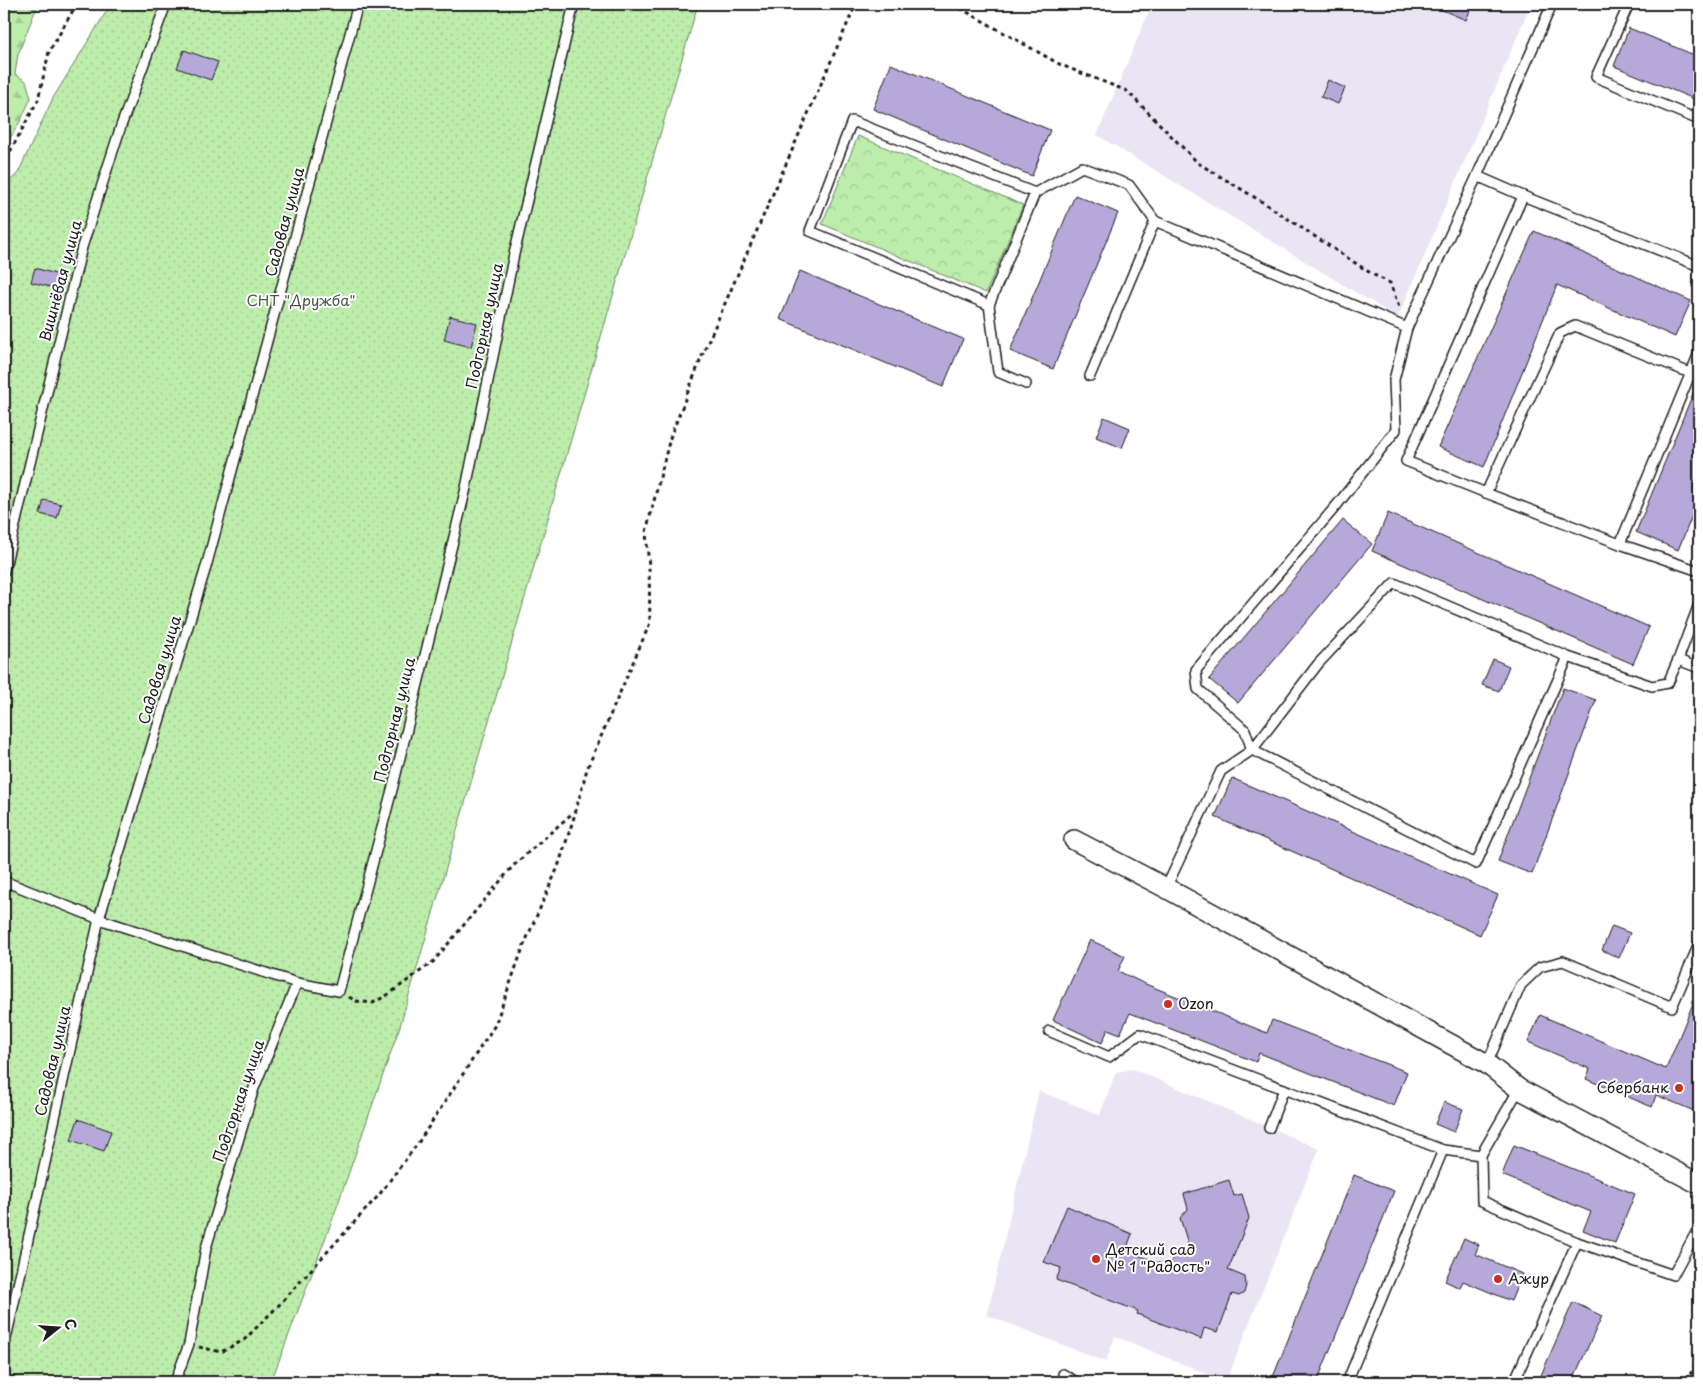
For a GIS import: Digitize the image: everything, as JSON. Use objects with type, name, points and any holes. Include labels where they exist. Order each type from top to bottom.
[{"type":"street","points":[[1074,840],[1166,888],[1487,1064],[1519,1088],[1699,1184]]},
{"type":"lane","name":"Вишнёвая улица","points":[[4,571],[82,246],[121,126],[166,4]]},
{"type":"lane","name":"Садовая улица","points":[[4,1348],[99,919],[206,567],[358,4]]},
{"type":"lane","name":"Подгорная улица","points":[[339,991],[393,786],[466,488],[514,254],[574,4]]},
{"type":"lane","points":[[1552,4],[1477,176],[1407,328],[1394,380],[1396,430],[1337,505],[1196,670],[1198,688],[1245,730],[1252,750],[1476,864],[1568,657]]},
{"type":"lane","points":[[1629,4],[1596,78],[1699,120]]},
{"type":"lane","points":[[989,305],[810,231],[852,121],[1035,194]]},
{"type":"lane","points":[[1026,384],[998,372],[989,305],[1035,194],[1082,167],[1129,186],[1155,221],[1407,328]]},
{"type":"lane","points":[[1477,176],[1699,266]]},
{"type":"lane","points":[[1523,196],[1406,462],[1620,544],[1699,571]]},
{"type":"lane","points":[[1090,376],[1155,221]]},
{"type":"lane","points":[[1486,493],[1560,333],[1575,326],[1690,374]]},
{"type":"lane","points":[[1620,544],[1699,353]]},
{"type":"lane","points":[[1166,888],[1221,771],[1252,750],[1318,664],[1394,583],[1568,657],[1652,686],[1668,683],[1699,604]]},
{"type":"lane","points":[[1678,660],[1699,668]]},
{"type":"lane","points":[[4,881],[99,919],[298,983],[339,991]]},
{"type":"lane","points":[[1487,1064],[1521,985],[1540,967],[1563,961],[1672,1007],[1699,944]]},
{"type":"lane","name":"Подгорная улица","points":[[175,1382],[189,1344],[206,1248],[254,1088],[298,983]]},
{"type":"lane","points":[[1049,1031],[1110,1057],[1140,1034],[1443,1150],[1482,1155]]},
{"type":"lane","points":[[1519,1088],[1482,1155],[1482,1201],[1576,1242],[1673,1275],[1699,1227]]},
{"type":"lane","points":[[1270,1128],[1284,1089]]},
{"type":"lane","points":[[1347,1382],[1443,1150]]},
{"type":"lane","points":[[1514,1382],[1576,1242]]},
{"type":"lane","points":[[1063,1374],[1076,1382]]},
{"type":"path","points":[[4,158],[11,150],[38,100],[49,52],[75,7],[79,4]]},
{"type":"path","points":[[189,1344],[221,1352],[244,1340],[278,1306],[379,1195],[418,1143],[495,1026],[524,945],[558,867],[587,769],[650,623],[646,532],[670,438],[702,356],[856,4]]},
{"type":"path","points":[[953,4],[1062,66],[1127,91],[1198,163],[1264,203],[1372,274],[1390,283],[1407,328]]},
{"type":"path","points":[[339,991],[356,1001],[373,1003],[390,994],[433,962],[513,866],[576,810]]},
{"type":"path","points":[[1688,1382],[1699,1355]]},
{"type":"shaded area","points":[[1152,4],[1531,4],[1398,318],[1097,135]]},
{"type":"shaded area","points":[[1133,1069],[1319,1149],[1226,1382],[1115,1336],[1106,1362],[987,1315],[1039,1091],[1100,1115],[1116,1072]]},
{"type":"green space","points":[[8,4],[38,4],[18,54],[15,74],[26,81],[31,98],[21,120],[4,148],[4,16]]},
{"type":"green space","name":"СНТ \"Дружба\"","points":[[111,4],[698,4],[400,1026],[333,1218],[271,1382],[4,1382],[4,187],[18,173],[53,98]]},
{"type":"green space","points":[[858,136],[1023,205],[986,293],[822,224]]},
{"type":"building","points":[[1428,4],[1473,4],[1466,20]]},
{"type":"building","points":[[1629,28],[1699,57],[1699,101],[1614,66]]},
{"type":"building","points":[[184,50],[218,62],[211,80],[177,68]]},
{"type":"building","points":[[891,64],[1050,130],[1032,176],[873,109]]},
{"type":"building","points":[[1328,80],[1345,88],[1338,104],[1321,97]]},
{"type":"building","points":[[1075,195],[1118,213],[1053,369],[1010,351]]},
{"type":"building","points":[[1534,231],[1691,301],[1675,337],[1557,285],[1484,467],[1438,447]]},
{"type":"building","points":[[35,268],[62,276],[58,289],[31,282]]},
{"type":"building","points":[[800,271],[963,339],[943,387],[780,319]]},
{"type":"building","points":[[450,316],[477,323],[471,347],[444,340]]},
{"type":"building","points":[[1699,379],[1699,499],[1678,550],[1636,532]]},
{"type":"building","points":[[1104,417],[1130,428],[1122,448],[1096,437]]},
{"type":"building","points":[[44,500],[61,504],[57,518],[40,514]]},
{"type":"building","points":[[1388,513],[1649,627],[1633,664],[1372,551]]},
{"type":"building","points":[[1343,520],[1372,544],[1238,703],[1209,679]]},
{"type":"building","points":[[1493,659],[1509,666],[1499,691],[1482,685]]},
{"type":"building","points":[[1563,688],[1596,700],[1532,874],[1498,861]]},
{"type":"building","points":[[1232,778],[1498,895],[1480,935],[1215,817]]},
{"type":"building","points":[[1612,926],[1630,933],[1619,958],[1602,950]]},
{"type":"building","points":[[1090,940],[1125,956],[1118,971],[1143,983],[1267,1033],[1272,1020],[1407,1072],[1394,1106],[1259,1053],[1256,1062],[1130,1013],[1120,1034],[1108,1029],[1102,1043],[1053,1020]]},
{"type":"building","points":[[1699,989],[1699,1113],[1656,1095],[1652,1107],[1586,1079],[1590,1069],[1528,1042],[1540,1015],[1666,1069]]},
{"type":"building","points":[[1444,1102],[1463,1109],[1454,1132],[1435,1124]]},
{"type":"building","points":[[78,1119],[111,1131],[104,1151],[71,1140]]},
{"type":"building","points":[[1514,1145],[1635,1194],[1615,1243],[1583,1230],[1591,1212],[1502,1175]]},
{"type":"building","points":[[1354,1175],[1394,1191],[1317,1382],[1271,1382]]},
{"type":"building","name":"Детский сад № 1 \"Радость\"","points":[[1229,1180],[1234,1196],[1242,1194],[1249,1218],[1228,1270],[1245,1277],[1246,1285],[1244,1293],[1239,1296],[1232,1294],[1218,1332],[1204,1328],[1201,1339],[1137,1314],[1138,1311],[1056,1280],[1061,1268],[1044,1262],[1067,1206],[1132,1234],[1126,1250],[1169,1267],[1175,1251],[1192,1256],[1180,1218],[1188,1209],[1184,1194]]},
{"type":"building","points":[[1464,1238],[1479,1245],[1475,1254],[1522,1274],[1511,1301],[1463,1281],[1460,1288],[1445,1281]]},
{"type":"building","points":[[1573,1302],[1602,1316],[1572,1382],[1538,1382]]},
{"type":"place","name":"Ozon","points":[[1168,1004]]},
{"type":"place","name":"Сбербанк","points":[[1679,1088]]},
{"type":"place","name":"Детский сад № 1 \"Радость\"","points":[[1096,1259]]},
{"type":"place","name":"Ажур","points":[[1498,1279]]}]
